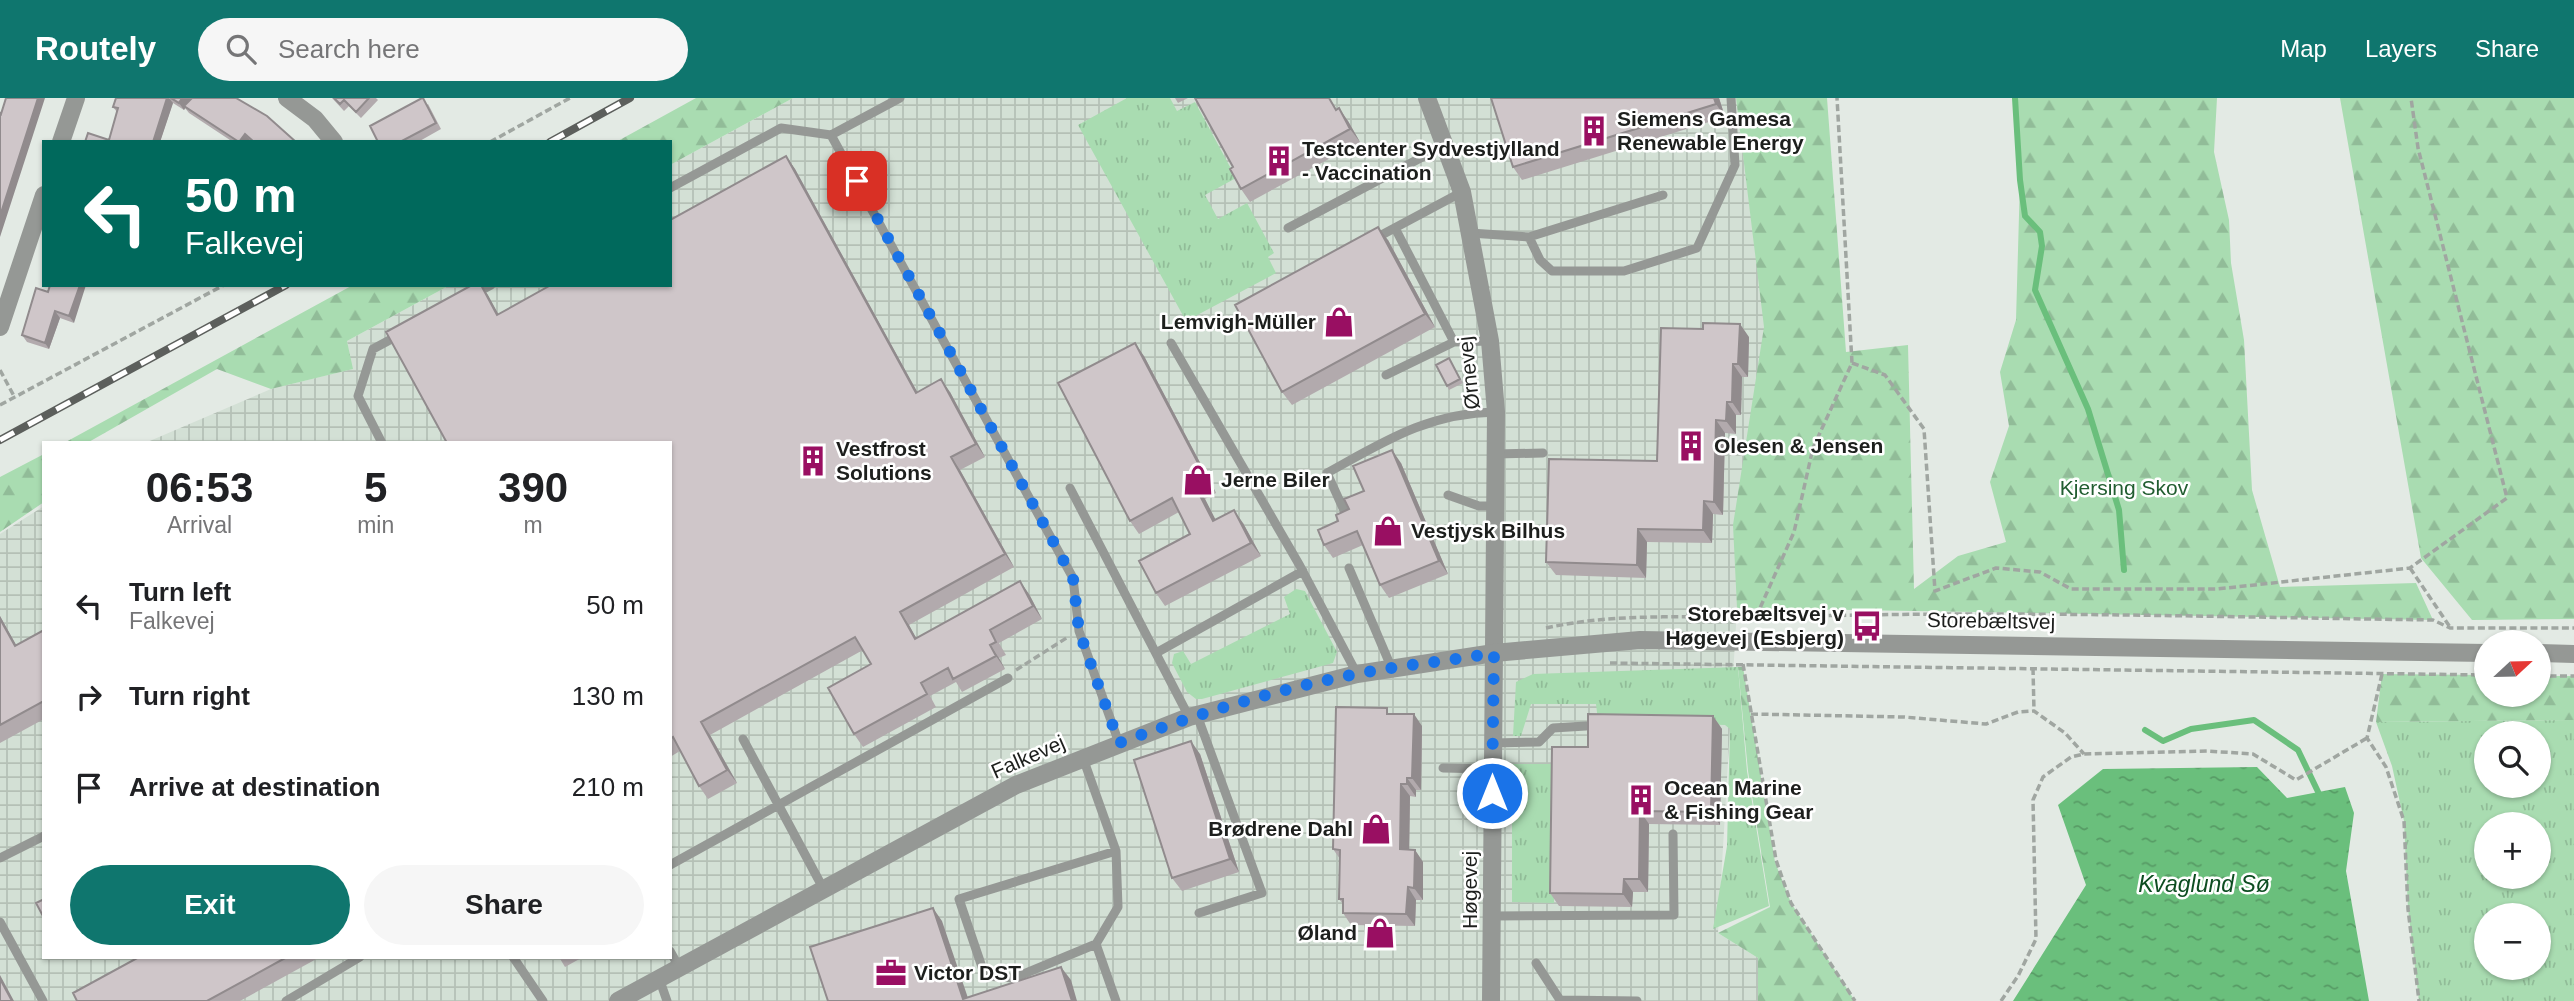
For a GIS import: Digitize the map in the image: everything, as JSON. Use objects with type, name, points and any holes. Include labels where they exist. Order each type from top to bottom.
[{"type":"street","points":[[62,140],[76,98]]},
{"type":"street","points":[[287,98],[315,118],[332,140]]},
{"type":"street","name":"Ørnevej","points":[[1426,98],[1462,192],[1490,341],[1496,412],[1494,653]]},
{"type":"street","points":[[0,327],[42,201]]},
{"type":"street","name":"Storebæltsvej","points":[[1494,653],[1640,640],[2474,653]]},
{"type":"street","name":"Falkevej","points":[[618,1001],[659,978],[675,959],[823,888],[1016,785],[1119,743],[1193,716],[1357,674],[1494,653]]},
{"type":"street","name":"Høgevej","points":[[1491,1001],[1494,653]]},
{"type":"street","points":[[2552,653],[2574,654]]},
{"type":"lane","points":[[672,187],[781,128],[831,135],[900,98]]},
{"type":"lane","points":[[1529,237],[1540,261],[1552,271],[1624,271],[1697,248],[1735,165],[1731,98]]},
{"type":"lane","points":[[831,135],[1073,578],[1079,631],[1119,743]]},
{"type":"lane","points":[[1288,228],[1445,145]]},
{"type":"lane","points":[[1360,247],[1462,192]]},
{"type":"lane","points":[[1470,233],[1529,237],[1663,195]]},
{"type":"lane","points":[[1395,228],[1454,342]]},
{"type":"lane","points":[[467,298],[487,287]]},
{"type":"lane","points":[[381,441],[358,397],[373,349],[408,330]]},
{"type":"lane","points":[[1386,374],[1454,342],[1490,341]]},
{"type":"lane","points":[[1171,343],[1303,571],[1357,674]]},
{"type":"lane","points":[[1347,517],[1327,473],[1384,442],[1444,416],[1496,412]]},
{"type":"lane","points":[[1496,454],[1543,453]]},
{"type":"lane","points":[[1070,488],[1156,653],[1193,716],[1262,893],[1199,913]]},
{"type":"lane","points":[[1448,495],[1479,506],[1496,506]]},
{"type":"lane","points":[[1349,568],[1392,669]]},
{"type":"lane","points":[[1156,653],[1303,571]]},
{"type":"lane","points":[[672,864],[1008,678]]},
{"type":"lane","points":[[1493,743],[1539,742],[1553,728],[1586,726]]},
{"type":"lane","points":[[743,739],[823,888]]},
{"type":"lane","points":[[1083,758],[1116,851],[1118,907],[1096,944],[1014,978],[985,976],[959,900],[1116,851]]},
{"type":"lane","points":[[1443,768],[1492,769]]},
{"type":"lane","points":[[1493,916],[1674,915],[1673,834]]},
{"type":"lane","points":[[0,859],[42,837]]},
{"type":"lane","points":[[0,922],[43,1001]]},
{"type":"lane","points":[[1096,944],[1115,1001]]},
{"type":"lane","points":[[286,1001],[357,959]]},
{"type":"lane","points":[[514,959],[543,1001]]},
{"type":"lane","points":[[1536,962],[1560,1000],[1637,1001]]},
{"type":"lane","points":[[659,978],[667,1001]]},
{"type":"path","points":[[494,140],[570,98]]},
{"type":"path","points":[[1837,98],[1852,363],[1813,447],[1794,532],[1745,640],[1742,664],[1776,860],[1791,903],[1855,1001]]},
{"type":"path","points":[[1852,363],[1885,375],[1924,429],[1935,591],[1996,568],[2040,572],[2071,589],[2191,589],[2353,577],[2410,568],[2507,498],[2418,149],[2411,98]]},
{"type":"path","points":[[0,405],[220,287]]},
{"type":"path","points":[[0,370],[15,398]]},
{"type":"path","points":[[2410,568],[2450,628]]},
{"type":"path","points":[[1542,629],[1652,616],[1938,613],[2433,620],[2450,628],[2574,628]]},
{"type":"path","points":[[1008,678],[1009,674],[1041,652],[1079,631]]},
{"type":"path","points":[[2382,651],[2382,674],[2367,738],[2386,767],[2404,821],[2408,909],[2419,1001]]},
{"type":"path","points":[[1600,664],[2474,675]]},
{"type":"path","points":[[2033,668],[2034,711]]},
{"type":"path","points":[[2552,676],[2574,676]]},
{"type":"path","points":[[1751,714],[1904,717],[1986,724],[2018,712],[2034,711],[2065,733],[2084,754]]},
{"type":"path","points":[[2001,1001],[2018,976],[2036,939],[2033,800],[2043,777],[2071,757],[2084,754],[2207,751],[2253,754],[2296,780],[2367,738]]},
{"type":"shaded area","points":[[793,98],[1736,98],[1765,327],[1737,608],[1718,933],[1758,958],[1758,1001],[0,1001],[0,534],[42,507],[42,959],[672,959],[672,441],[150,441],[271,389],[352,369],[347,341],[446,287],[672,287],[672,164]]},
{"type":"green space","points":[[696,98],[793,98],[672,164],[672,140],[620,140]]},
{"type":"green space","points":[[1127,98],[1170,98],[1177,111],[1195,102],[1236,178],[1205,195],[1218,219],[1247,203],[1274,253],[1268,257],[1276,273],[1186,321],[1078,125]]},
{"type":"green space","name":"Kjersing Skov","points":[[1736,98],[1827,98],[1846,352],[1908,345],[1914,589],[1958,556],[2006,542],[1990,482],[2009,426],[2000,372],[2016,320],[2020,180],[2015,98],[2217,98],[2214,152],[2229,220],[2231,263],[2244,340],[2252,490],[2280,587],[2416,583],[2433,620],[1737,608],[1733,525],[1764,327]]},
{"type":"green space","points":[[2340,98],[2574,98],[2574,619],[2472,620],[2421,558]]},
{"type":"green space","points":[[349,287],[446,287],[347,341],[353,369],[271,389],[217,369],[91,441],[68,441]]},
{"type":"green space","points":[[42,455],[42,503],[0,532],[0,477]]},
{"type":"green space","points":[[1296,589],[1305,591],[1337,652],[1333,663],[1202,699],[1196,699],[1187,692],[1172,663],[1174,654],[1183,651],[1191,664],[1290,614],[1284,597]]},
{"type":"green space","points":[[1738,667],[1747,771],[1769,906],[1713,929],[1727,846],[1730,729],[1725,725],[1598,721],[1596,704],[1531,704],[1521,736],[1513,736],[1516,682],[1533,674]]},
{"type":"green space","points":[[1738,667],[1743,667],[1775,862],[1791,903],[1855,1001],[1758,1001],[1758,958],[1718,933],[1770,907],[1748,771]]},
{"type":"green space","points":[[2382,674],[2474,675],[2474,707],[2552,707],[2552,676],[2574,676],[2574,720],[2376,722]]},
{"type":"green space","points":[[2574,720],[2574,1001],[2419,1001],[2408,909],[2404,821],[2392,766],[2376,722],[2474,721],[2474,798],[2551,798],[2551,721],[2475,721]]},
{"type":"green space","points":[[1512,764],[1555,764],[1554,903],[1512,902]]},
{"type":"water","name":"Kvaglund Sø","points":[[2257,767],[2287,798],[2345,787],[2354,813],[2346,871],[2369,1001],[2013,1001],[2086,885],[2058,805],[2103,769]]},
{"type":"building","points":[[6,98],[38,98],[0,216],[0,113]]},
{"type":"building","points":[[116,98],[167,98],[154,140],[109,140],[118,108],[113,107]]},
{"type":"building","points":[[192,98],[236,98],[267,116],[294,140],[252,140],[245,134],[240,140],[236,140],[184,106]]},
{"type":"building","points":[[334,98],[369,98],[356,112],[344,100],[340,104]]},
{"type":"building","points":[[423,98],[436,123],[404,140],[377,140],[370,126]]},
{"type":"building","name":"Testcenter Sydvestjylland - Vaccination","points":[[1195,98],[1329,98],[1336,110],[1339,108],[1350,129],[1241,189],[1230,169],[1233,167]]},
{"type":"building","name":"Siemens Gamesa Renewable Energy","points":[[1491,98],[1714,98],[1716,104],[1513,167]]},
{"type":"building","points":[[88,133],[109,140],[86,140]]},
{"type":"building","name":"Vestfrost Solutions","points":[[786,156],[916,393],[941,379],[976,444],[951,457],[1005,554],[900,612],[915,639],[1020,581],[1033,606],[990,630],[996,642],[990,645],[996,656],[953,679],[948,668],[921,683],[927,694],[854,734],[828,688],[871,664],[855,637],[701,722],[727,770],[699,786],[672,738],[672,441],[446,441],[386,332],[468,287],[482,287],[497,315],[547,287],[672,287],[672,219]]},
{"type":"building","name":"Lemvigh-Müller","points":[[1378,227],[1425,314],[1282,392],[1235,305]]},
{"type":"building","points":[[49,287],[79,287],[69,316],[55,311],[45,343],[22,335],[36,288],[48,292]]},
{"type":"building","name":"Olesen & Jensen","points":[[1703,323],[1740,324],[1738,364],[1733,364],[1732,402],[1727,402],[1726,421],[1716,420],[1714,502],[1704,501],[1703,530],[1638,529],[1637,565],[1546,562],[1549,459],[1657,461],[1661,328],[1703,329]]},
{"type":"building","points":[[1135,343],[1207,480],[1195,486],[1213,521],[1234,510],[1251,543],[1156,593],[1139,561],[1190,534],[1172,498],[1130,521],[1058,383]]},
{"type":"building","points":[[1449,358],[1460,379],[1447,386],[1436,365]]},
{"type":"building","name":"Vestjysk Bilhus","points":[[1392,450],[1439,561],[1380,585],[1357,531],[1324,545],[1318,530],[1338,521],[1336,515],[1349,509],[1344,499],[1364,491],[1353,466]]},
{"type":"building","points":[[0,619],[15,646],[42,631],[42,702],[0,725]]},
{"type":"building","name":"Brødrene Dahl","points":[[1336,707],[1387,708],[1387,714],[1414,714],[1412,778],[1407,778],[1407,784],[1401,784],[1400,849],[1415,850],[1414,888],[1408,887],[1406,914],[1343,913],[1343,899],[1339,899],[1340,850],[1333,849]]},
{"type":"building","name":"Ocean Marine & Fishing Gear","points":[[1588,714],[1713,716],[1711,812],[1640,811],[1639,879],[1624,879],[1623,894],[1550,893],[1552,747],[1588,747]]},
{"type":"building","points":[[1191,741],[1230,859],[1172,878],[1134,760]]},
{"type":"building","points":[[42,900],[42,914],[36,903]]},
{"type":"building","name":"Victor DST","points":[[933,908],[963,999],[1061,967],[1072,1001],[828,1001],[810,947]]},
{"type":"building","points":[[135,959],[283,959],[207,1001],[77,1001],[73,993]]},
{"type":"building","points":[[0,979],[12,1001],[0,1001]]},
{"type":"waterway","points":[[2015,98],[2025,216],[2040,232],[2042,246],[2035,290],[2088,409],[2119,510],[2124,570]]},
{"type":"waterway","points":[[2145,730],[2163,741],[2191,729],[2254,720],[2298,750],[2321,798]]},
{"type":"railway","points":[[554,140],[630,98]]},
{"type":"railway","points":[[0,440],[282,287]]},
{"type":"place","name":"Siemens Gamesa Renewable Energy","points":[[1594,131]]},
{"type":"place","name":"Testcenter Sydvestjylland - Vaccination","points":[[1279,161]]},
{"type":"place","name":"Lemvigh-Müller","points":[[1339,322]]},
{"type":"place","name":"Olesen & Jensen","points":[[1691,446]]},
{"type":"place","name":"Vestfrost Solutions","points":[[813,461]]},
{"type":"place","name":"Jerne Biler","points":[[1198,480]]},
{"type":"place","name":"Vestjysk Bilhus","points":[[1388,531]]},
{"type":"place","name":"Storebæltsvej v Høgevej (Esbjerg)","points":[[1867,626]]},
{"type":"place","name":"Ocean Marine & Fishing Gear","points":[[1641,800]]},
{"type":"place","name":"Brødrene Dahl","points":[[1376,829]]},
{"type":"place","name":"Øland","points":[[1380,933]]},
{"type":"place","name":"Victor DST","points":[[891,973]]},
{"type":"route","points":[[857,181],[1073,578],[1079,631],[1119,743],[1189,717],[1286,690],[1357,674],[1494,653],[1492,793]]}]
